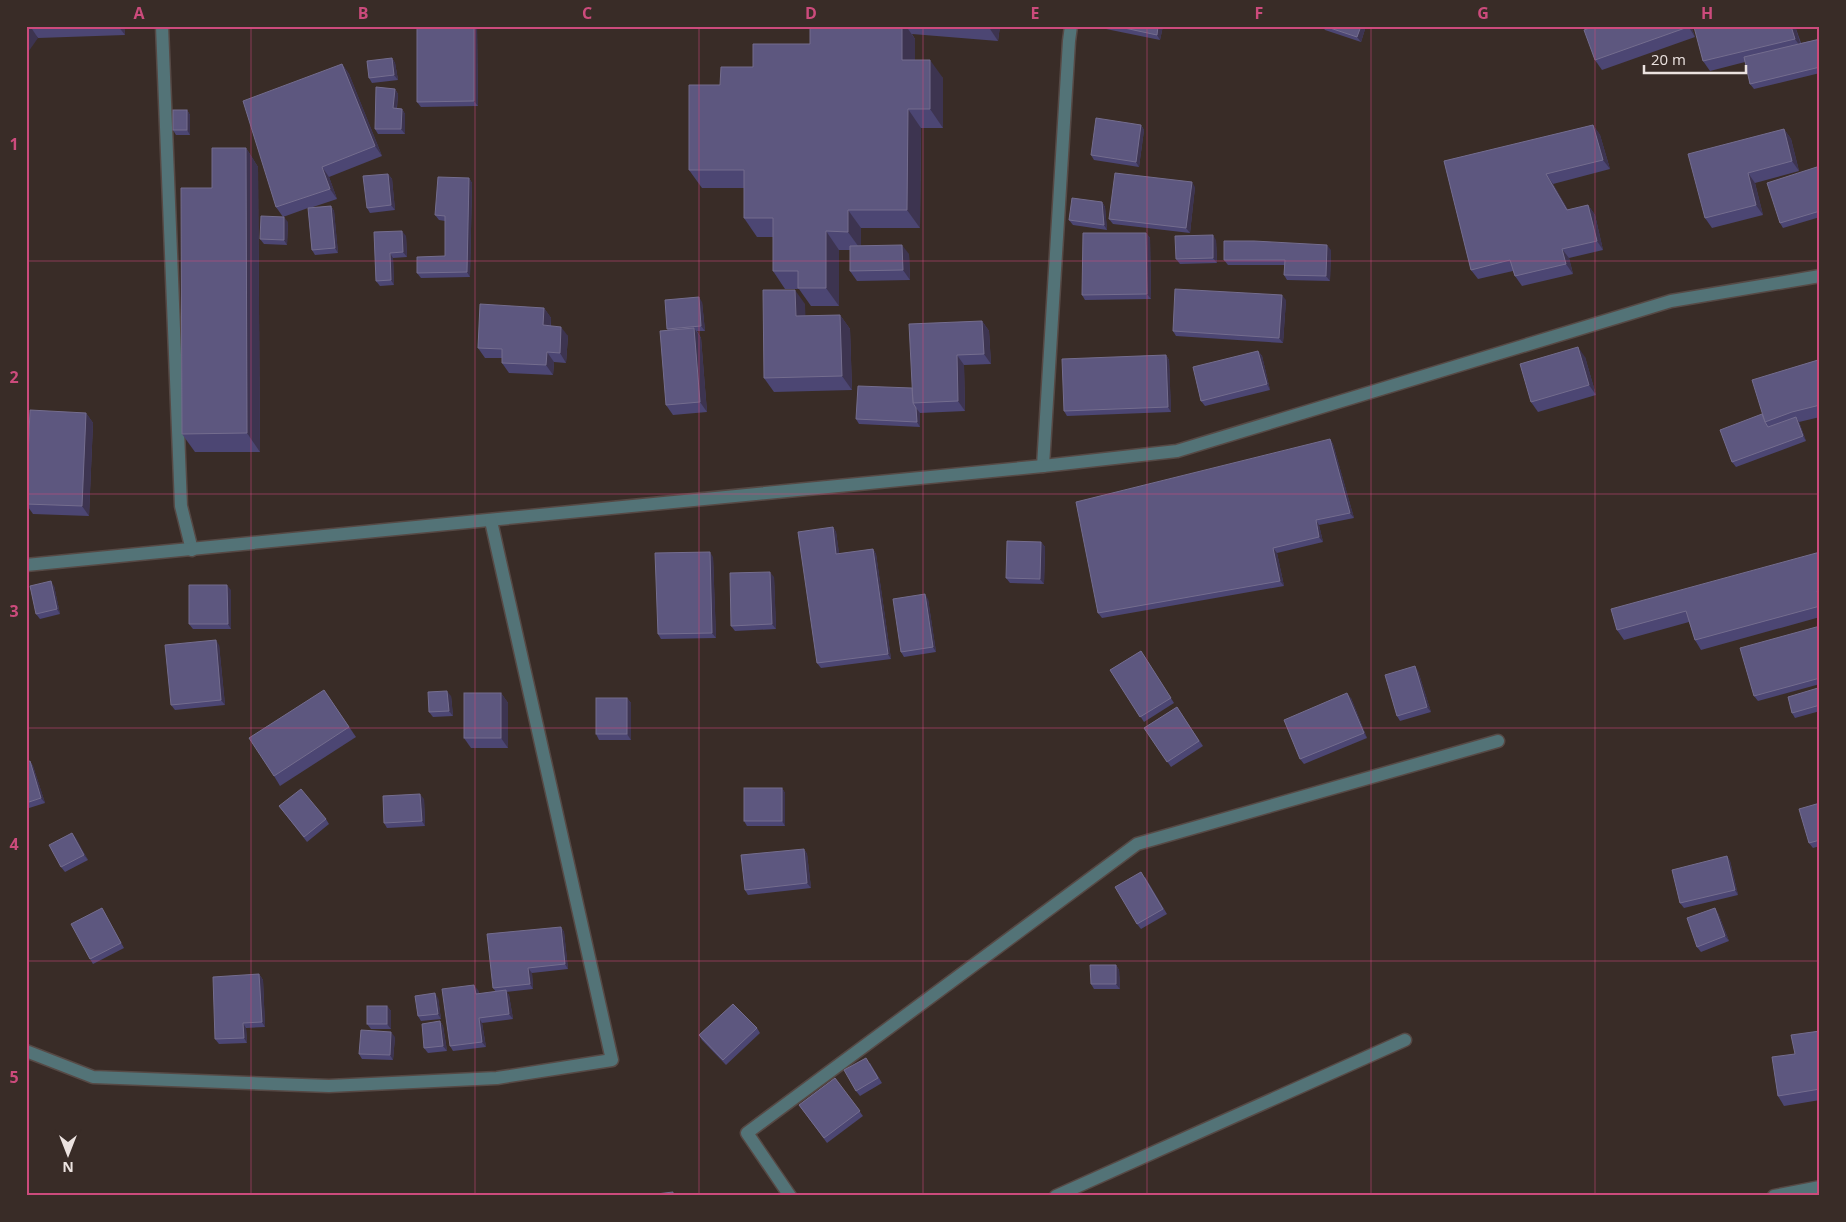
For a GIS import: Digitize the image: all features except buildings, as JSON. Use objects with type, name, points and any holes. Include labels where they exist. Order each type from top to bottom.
[{"type":"street","points":[[162,26],[181,506],[192,550]]},
{"type":"street","points":[[1044,466],[1071,26]]},
{"type":"street","points":[[26,565],[491,521],[1177,451],[1671,301],[1820,276]]},
{"type":"street","points":[[26,1051],[93,1077],[329,1086],[497,1078],[612,1060],[491,521]]},
{"type":"street","points":[[790,1196],[748,1133],[1137,844],[1498,741]]},
{"type":"street","points":[[1056,1196],[1406,1040]]},
{"type":"street","points":[[1774,1196],[1820,1187]]}]
